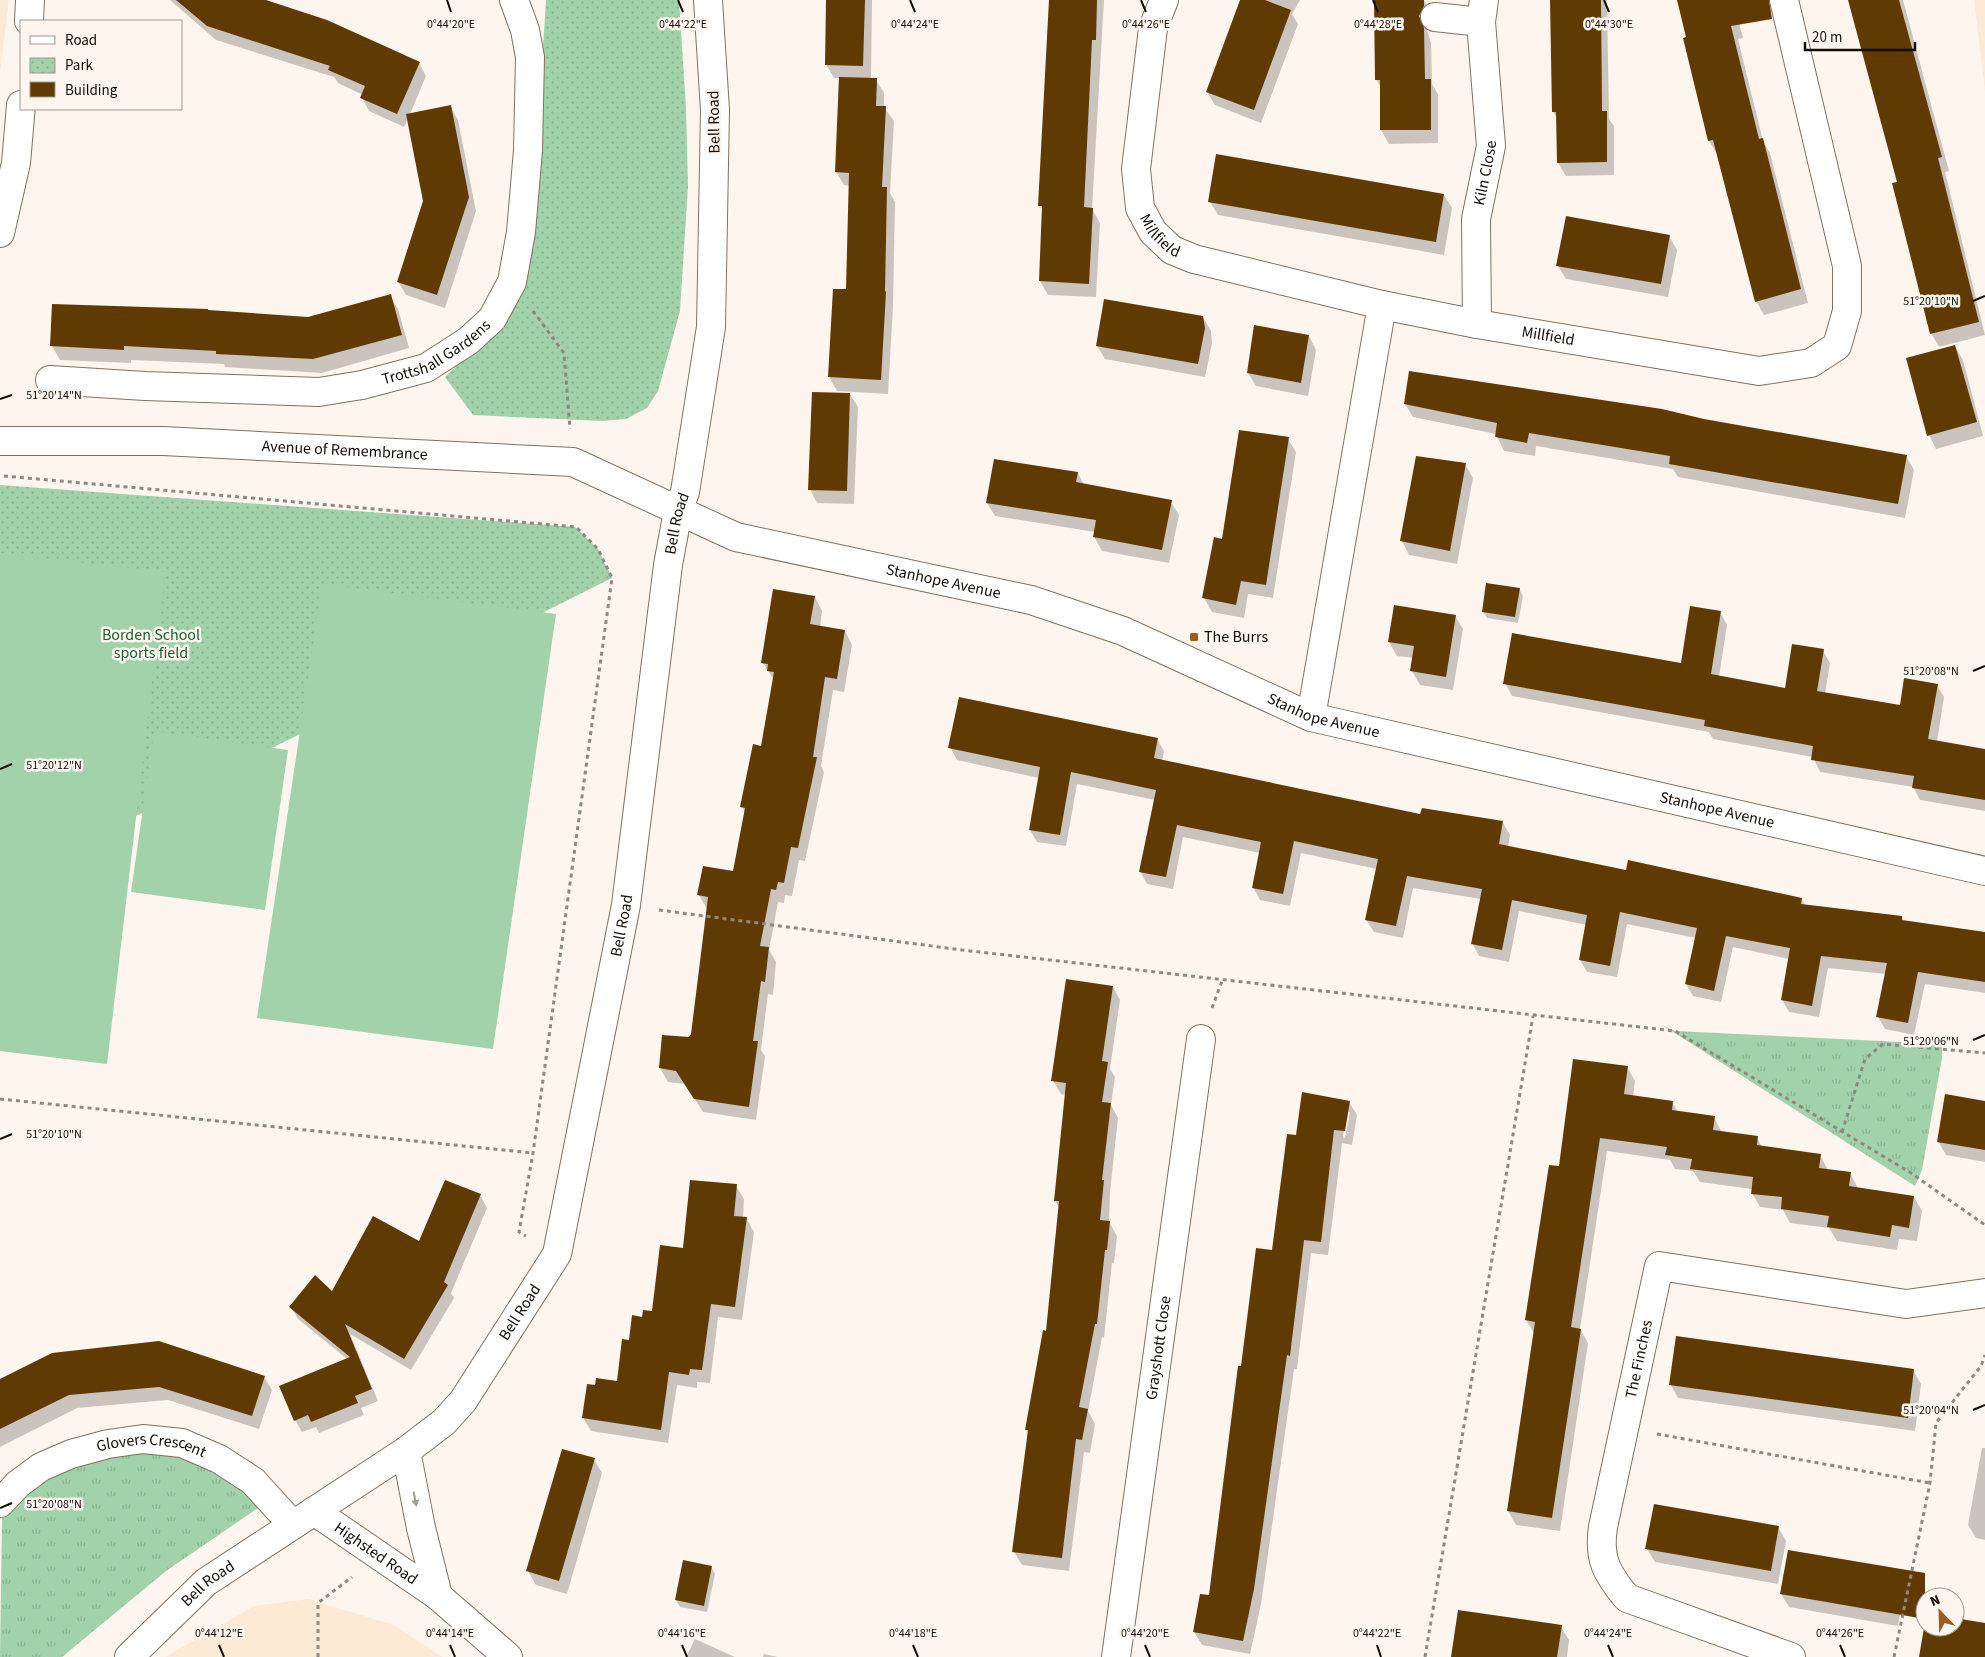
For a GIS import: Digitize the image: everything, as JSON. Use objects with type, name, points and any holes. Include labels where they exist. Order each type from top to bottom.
[{"type":"street","points":[[29,20],[30,0]]},
{"type":"street","name":"Trottshall Gardens","points":[[50,380],[144,386],[319,392],[362,385],[426,368],[468,341],[492,319],[512,282],[521,232],[528,150],[530,57],[525,30],[514,0]]},
{"type":"street","name":"Bell Road","points":[[129,1657],[206,1582],[406,1451],[444,1422],[463,1401],[557,1254],[626,905],[668,565],[678,511],[685,492],[711,327],[715,110],[708,0]]},
{"type":"street","name":"Millfield","points":[[1164,0],[1153,28],[1136,169],[1140,208],[1153,232],[1172,250],[1194,259],[1382,305],[1477,324],[1759,371],[1811,363],[1837,346],[1846,311],[1847,266],[1784,0]]},
{"type":"street","name":"Kiln Close","points":[[1435,17],[1483,11],[1491,146],[1476,219],[1477,324]]},
{"type":"street","points":[[0,233],[16,163],[21,110]]},
{"type":"street","points":[[1311,718],[1382,305]]},
{"type":"street","name":"Avenue of Remembrance","points":[[0,441],[163,441],[573,462],[678,511]]},
{"type":"street","name":"Stanhope Avenue","points":[[678,511],[736,537],[1031,600],[1122,631],[1311,718],[1985,870]]},
{"type":"street","name":"Grayshott Close","points":[[1116,1657],[1201,1039]]},
{"type":"street","name":"The Finches","points":[[1791,1657],[1627,1598],[1610,1578],[1601,1551],[1602,1536],[1659,1266],[1906,1304],[1985,1293]]},
{"type":"street","name":"Glovers Crescent","points":[[0,1503],[18,1484],[41,1467],[71,1454],[108,1444],[143,1439],[182,1443],[219,1459],[303,1517]]},
{"type":"street","name":"Highsted Road","points":[[406,1451],[421,1528],[438,1596]]},
{"type":"street","name":"Highsted Road","points":[[303,1517],[380,1557],[438,1596],[508,1657]]},
{"type":"path","points":[[512,282],[564,353],[573,462]]},
{"type":"path","points":[[0,476],[576,527],[598,549],[612,578],[533,1153],[519,1232],[557,1254]]},
{"type":"path","points":[[626,905],[962,950],[1675,1031],[1911,1173],[1985,1225]]},
{"type":"path","points":[[1425,1657],[1533,1016]]},
{"type":"path","points":[[1842,1132],[1865,1059],[1883,1044],[1985,1053]]},
{"type":"path","points":[[0,1099],[533,1153]]},
{"type":"path","points":[[1894,1657],[1930,1483],[1936,1424],[1981,1366],[1985,1355]]},
{"type":"path","points":[[1624,1428],[1930,1483]]},
{"type":"path","points":[[318,1657],[318,1602],[380,1557]]},
{"type":"shaded area","points":[[0,0],[9,0],[0,73]]},
{"type":"shaded area","points":[[1974,0],[1985,0],[1985,94],[1984,82]]},
{"type":"shaded area","points":[[308,1599],[394,1625],[443,1657],[165,1657],[254,1606]]},
{"type":"green space","points":[[546,0],[679,0],[686,108],[688,186],[680,311],[658,391],[647,408],[626,419],[602,421],[473,415],[445,377],[492,328],[511,301],[529,269]]},
{"type":"green space","name":"Borden School sports field","points":[[0,485],[575,527],[598,549],[612,578],[0,884]]},
{"type":"green space","points":[[0,553],[165,572],[107,1064],[0,1051]]},
{"type":"green space","points":[[322,584],[556,614],[493,1049],[257,1018]]},
{"type":"green space","points":[[154,731],[288,750],[265,910],[131,892]]},
{"type":"green space","points":[[1662,1025],[1675,1031],[1942,1044],[1942,1058],[1922,1170],[1915,1186]]},
{"type":"green space","points":[[151,1451],[192,1456],[262,1502],[258,1508],[166,1571],[62,1657],[0,1657],[2,1518],[44,1482],[81,1461],[107,1453]]},
{"type":"building","points":[[176,0],[266,0],[327,20],[420,62],[397,114],[360,98],[365,86],[328,70],[330,66],[207,26]]},
{"type":"building","points":[[826,0],[865,0],[863,66],[825,65]]},
{"type":"building","points":[[1049,0],[1097,0],[1096,40],[1092,40],[1084,207],[1093,208],[1089,284],[1039,281],[1042,206],[1038,206]]},
{"type":"building","points":[[1240,0],[1265,0],[1291,10],[1254,110],[1206,92]]},
{"type":"building","points":[[1374,0],[1424,0],[1424,6],[1419,16],[1424,28],[1425,79],[1431,79],[1431,130],[1380,130],[1380,80],[1375,80]]},
{"type":"building","points":[[1550,0],[1601,0],[1602,111],[1607,111],[1607,162],[1557,163],[1556,112],[1552,112]]},
{"type":"building","points":[[1677,0],[1769,0],[1772,19],[1731,26],[1759,139],[1763,138],[1801,289],[1755,302],[1713,140],[1708,141],[1683,38],[1686,37]]},
{"type":"building","points":[[1848,0],[1899,0],[1942,157],[1938,158],[1979,322],[1930,334],[1892,183],[1897,182]]},
{"type":"building","points":[[839,77],[877,78],[876,106],[886,106],[882,187],[887,187],[886,292],[881,380],[828,377],[833,289],[846,289],[849,173],[835,172]]},
{"type":"building","points":[[451,105],[469,197],[437,295],[397,282],[423,201],[406,114]]},
{"type":"building","points":[[1216,154],[1444,194],[1436,242],[1208,202]]},
{"type":"building","points":[[1566,216],[1670,235],[1661,284],[1556,266]]},
{"type":"building","points":[[391,294],[402,335],[313,359],[216,354],[216,351],[124,346],[124,350],[50,346],[52,304],[208,309],[308,317]]},
{"type":"building","points":[[1104,299],[1203,316],[1205,328],[1198,364],[1096,346]]},
{"type":"building","points":[[1254,325],[1309,335],[1301,383],[1247,373]]},
{"type":"building","points":[[1955,345],[1977,422],[1927,436],[1906,358]]},
{"type":"building","points":[[1409,371],[1662,409],[1704,419],[1907,455],[1898,504],[1669,464],[1670,456],[1529,433],[1527,443],[1495,437],[1497,423],[1404,404]]},
{"type":"building","points":[[812,392],[850,393],[847,491],[808,490]]},
{"type":"building","points":[[1239,430],[1289,437],[1266,585],[1241,581],[1236,605],[1202,598],[1214,537],[1222,539]]},
{"type":"building","points":[[1416,456],[1466,463],[1450,551],[1400,541]]},
{"type":"building","points":[[994,459],[1078,472],[1076,482],[1172,500],[1162,550],[1093,537],[1096,520],[986,503]]},
{"type":"building","points":[[1486,583],[1520,588],[1515,617],[1482,612]]},
{"type":"building","points":[[773,589],[815,596],[810,624],[845,630],[837,679],[825,677],[813,757],[817,757],[798,848],[791,847],[784,883],[778,882],[776,890],[771,889],[760,946],[769,947],[765,982],[761,981],[753,1041],[758,1041],[749,1107],[694,1099],[676,1071],[659,1068],[662,1035],[689,1037],[691,1034],[708,897],[697,895],[703,866],[733,871],[745,808],[740,807],[753,744],[761,746],[774,672],[767,671],[768,664],[761,663]]},
{"type":"building","points":[[1394,605],[1456,615],[1446,677],[1410,671],[1414,646],[1388,642]]},
{"type":"building","points":[[1690,606],[1721,611],[1711,674],[1785,688],[1792,644],[1824,649],[1817,691],[1900,705],[1904,678],[1938,684],[1928,739],[1985,749],[1985,800],[1912,788],[1914,776],[1811,760],[1813,746],[1704,726],[1705,720],[1503,684],[1512,633],[1681,663]]},
{"type":"building","points":[[959,697],[1158,738],[1154,758],[1420,814],[1422,808],[1503,821],[1499,844],[1626,870],[1628,860],[1802,898],[1801,904],[1902,916],[1902,920],[1985,932],[1985,982],[1918,972],[1908,1023],[1876,1017],[1887,963],[1821,956],[1812,1006],[1781,1000],[1790,948],[1726,936],[1714,991],[1685,984],[1697,928],[1620,912],[1610,966],[1579,960],[1587,915],[1512,900],[1502,950],[1471,944],[1482,889],[1407,876],[1396,926],[1365,920],[1378,859],[1294,841],[1283,894],[1252,888],[1261,842],[1177,825],[1166,877],[1139,872],[1156,790],[1071,772],[1060,835],[1029,830],[1040,767],[948,748]]},
{"type":"building","points":[[1066,979],[1113,986],[1102,1061],[1108,1062],[1102,1102],[1111,1103],[1102,1180],[1104,1180],[1100,1220],[1110,1221],[1097,1324],[1095,1324],[1079,1407],[1088,1409],[1082,1440],[1076,1439],[1062,1558],[1012,1552],[1028,1430],[1025,1430],[1043,1330],[1046,1331],[1059,1201],[1054,1201],[1066,1083],[1051,1081]]},
{"type":"building","points":[[1573,1059],[1628,1066],[1624,1094],[1673,1101],[1672,1110],[1715,1116],[1713,1130],[1758,1136],[1757,1145],[1821,1154],[1819,1168],[1851,1172],[1849,1186],[1914,1196],[1909,1228],[1892,1225],[1890,1237],[1827,1227],[1829,1216],[1781,1209],[1782,1197],[1751,1194],[1753,1177],[1690,1169],[1692,1159],[1665,1155],[1667,1147],[1600,1138],[1571,1327],[1581,1329],[1552,1518],[1507,1511],[1535,1322],[1525,1320],[1549,1165],[1559,1166]]},
{"type":"building","points":[[1302,1092],[1350,1101],[1345,1131],[1334,1130],[1321,1242],[1304,1240],[1290,1356],[1287,1355],[1254,1589],[1243,1641],[1193,1632],[1200,1594],[1209,1595],[1238,1366],[1241,1366],[1256,1248],[1272,1250],[1287,1134],[1296,1135]]},
{"type":"building","points":[[1945,1094],[1985,1101],[1985,1150],[1937,1142]]},
{"type":"building","points":[[445,1180],[481,1194],[444,1282],[448,1285],[404,1359],[345,1324],[372,1389],[355,1396],[358,1403],[311,1422],[308,1415],[294,1421],[279,1386],[350,1357],[289,1307],[315,1275],[332,1291],[373,1216],[419,1241]]},
{"type":"building","points":[[690,1180],[737,1184],[734,1216],[747,1217],[735,1307],[711,1304],[702,1370],[690,1369],[689,1375],[669,1372],[661,1430],[582,1418],[587,1384],[595,1385],[596,1378],[617,1381],[622,1339],[629,1340],[632,1315],[642,1317],[643,1310],[652,1311],[660,1245],[683,1248]]},
{"type":"building","points":[[1676,1336],[1914,1369],[1908,1418],[1669,1385]]},
{"type":"building","points":[[159,1341],[265,1376],[252,1416],[159,1387],[69,1395],[0,1429],[0,1379],[52,1353]]},
{"type":"building","points":[[562,1449],[595,1458],[559,1581],[526,1571]]},
{"type":"building","points":[[1654,1504],[1779,1526],[1771,1571],[1645,1549]]},
{"type":"building","points":[[1788,1550],[1925,1573],[1925,1587],[1915,1587],[1915,1617],[1780,1594]]},
{"type":"building","points":[[683,1560],[712,1566],[704,1606],[675,1600]]},
{"type":"building","points":[[1458,1610],[1562,1625],[1557,1657],[1451,1657]]},
{"type":"building","points":[[1965,1620],[1985,1623],[1985,1657],[1919,1657],[1922,1637],[1965,1637]]},
{"type":"place","name":"The Burrs","points":[[1194,637]]}]
